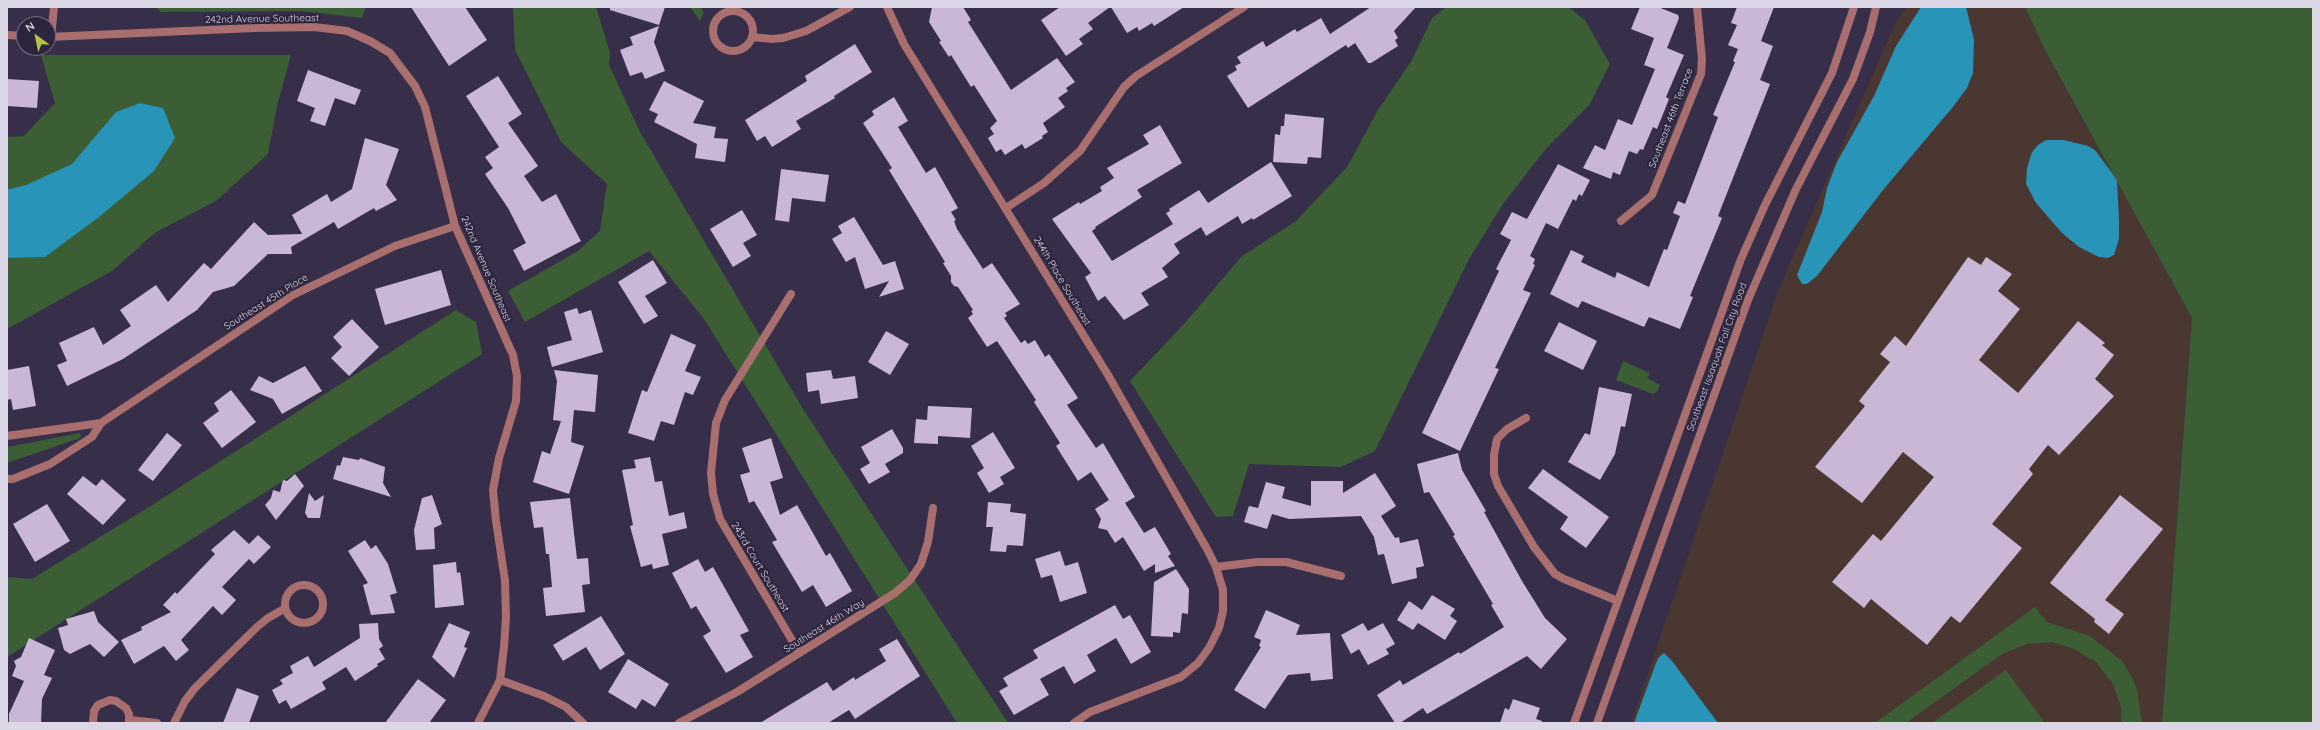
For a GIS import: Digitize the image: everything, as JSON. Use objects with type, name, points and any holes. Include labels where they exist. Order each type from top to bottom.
[{"type":"street","points":[[752,37],[772,40],[783,38],[806,30],[850,7]]},
{"type":"street","name":"244th Place Southeast","points":[[887,7],[904,44],[1108,375],[1216,567],[1223,590],[1223,611],[1216,635],[1198,663],[1181,677],[1090,712],[1074,723]]},
{"type":"street","points":[[1006,208],[1038,186],[1080,151],[1124,87],[1136,76],[1244,7]]},
{"type":"street","name":"Southeast 46th Terrace","points":[[1620,221],[1652,195],[1701,74],[1702,59],[1697,7]]},
{"type":"street","name":"Southeast Issaquah Fall City Road","points":[[1574,723],[1741,259],[1765,205],[1832,73],[1854,7]]},
{"type":"street","name":"Southeast Issaquah Fall City Road","points":[[1597,723],[1748,300],[1796,189],[1853,79],[1870,32],[1876,7]]},
{"type":"street","points":[[736,11],[742,13],[751,23],[752,37],[744,48],[730,51],[718,44],[713,32],[714,25],[722,14],[736,11]]},
{"type":"street","name":"242nd Avenue Southeast","points":[[56,37],[314,27],[347,31],[370,41],[390,53],[403,69],[425,107],[455,226],[513,355],[517,376],[516,401],[499,458],[493,490],[505,581],[506,618],[500,680]]},
{"type":"street","name":"Southeast 45th Place","points":[[7,479],[13,479],[50,464],[92,437],[101,423],[293,295],[395,246],[455,226]]},
{"type":"street","name":"243rd Court Southeast","points":[[791,294],[725,400],[716,423],[711,473],[713,494],[720,519],[799,652]]},
{"type":"street","points":[[1526,418],[1507,429],[1497,440],[1494,455],[1494,474],[1498,486],[1534,547],[1556,574],[1564,579],[1618,601]]},
{"type":"street","name":"Southeast 45th Place","points":[[7,436],[101,423]]},
{"type":"street","name":"Southeast 46th Way","points":[[679,723],[737,692],[895,593],[910,580],[921,564],[928,542],[933,508]]},
{"type":"street","points":[[1216,567],[1257,562],[1286,562],[1341,576]]},
{"type":"street","points":[[309,585],[320,593],[323,599],[321,612],[312,622],[305,624],[292,620],[284,609],[286,596],[295,586],[309,585]]},
{"type":"street","points":[[174,723],[185,701],[195,688],[257,627],[268,618],[284,609]]},
{"type":"street","points":[[478,723],[500,680],[544,696],[566,707],[583,723]]},
{"type":"street","points":[[93,723],[94,711],[98,705],[110,700],[116,701],[126,708],[129,722],[157,723]]},
{"type":"shaded area","points":[[1906,7],[2025,7],[2046,53],[2192,318],[2162,723],[1631,723],[1778,291],[1895,24]]},
{"type":"green space","points":[[155,7],[366,7],[362,18],[301,11],[161,12]]},
{"type":"green space","points":[[513,7],[596,7],[610,53],[609,65],[640,132],[803,409],[1008,723],[957,723],[704,319],[649,251],[525,322],[508,291],[578,251],[600,231],[607,184],[561,142],[515,50]]},
{"type":"green space","points":[[690,7],[700,7],[704,12],[700,21]]},
{"type":"green space","points":[[1446,7],[1568,7],[1585,20],[1610,64],[1590,104],[1544,151],[1503,204],[1469,259],[1375,451],[1341,467],[1249,464],[1233,516],[1216,517],[1130,381],[1184,324],[1242,256],[1296,221],[1347,167],[1378,110],[1412,60],[1432,18]]},
{"type":"green space","points":[[2025,7],[2313,7],[2313,723],[2162,723],[2192,318],[2046,52]]},
{"type":"green space","points":[[291,55],[277,106],[268,154],[216,201],[156,232],[112,271],[7,329],[7,137],[24,136],[55,103],[41,56]]},
{"type":"green space","points":[[456,310],[476,322],[482,354],[7,657],[7,577],[32,579],[152,505]]},
{"type":"green space","points":[[1623,361],[1650,373],[1647,378],[1660,385],[1657,392],[1653,394],[1616,380]]},
{"type":"green space","points":[[80,433],[80,438],[7,463],[7,447]]},
{"type":"green space","points":[[2035,607],[2047,622],[2090,636],[2122,661],[2133,679],[2137,690],[2142,723],[2121,723],[2121,707],[2113,684],[2096,662],[2074,649],[2052,642],[2027,644],[2002,654],[1906,723],[1875,723]]},
{"type":"green space","points":[[2006,670],[2045,723],[1932,723]]},
{"type":"water","points":[[1921,7],[1966,7],[1974,40],[1973,73],[1967,88],[1883,190],[1817,276],[1807,284],[1802,284],[1797,275],[1822,212],[1827,188],[1837,162],[1874,96],[1896,46]]},
{"type":"water","points":[[140,103],[163,108],[175,138],[154,171],[99,217],[45,257],[7,258],[7,190],[26,185],[72,164],[116,112]]},
{"type":"water","points":[[2046,140],[2064,140],[2088,146],[2095,150],[2117,181],[2119,239],[2114,255],[2108,258],[2099,257],[2079,247],[2062,233],[2036,203],[2026,184],[2027,168],[2032,152],[2038,145]]},
{"type":"water","points":[[1664,653],[1672,661],[1718,723],[1634,723],[1656,663],[1659,657]]},
{"type":"building","points":[[411,7],[465,7],[487,40],[449,66]]},
{"type":"building","points":[[610,7],[665,7],[659,25],[610,10]]},
{"type":"building","points":[[932,7],[963,7],[971,20],[968,22],[1011,90],[1057,58],[1075,82],[1066,88],[1068,91],[1058,98],[1065,107],[1043,123],[1048,132],[1042,136],[1043,138],[1025,149],[1022,144],[1005,155],[1001,149],[996,152],[988,138],[994,134],[990,128],[997,121],[974,85],[971,87],[951,55],[949,57],[939,42],[941,41],[929,22]]},
{"type":"building","points":[[1060,7],[1110,7],[1088,23],[1093,29],[1079,39],[1083,44],[1066,56],[1041,20]]},
{"type":"building","points":[[1111,7],[1184,7],[1154,26],[1152,23],[1139,31],[1137,27],[1127,33]]},
{"type":"building","points":[[1371,7],[1416,7],[1394,31],[1398,38],[1395,40],[1398,46],[1371,63],[1368,63],[1355,43],[1348,48],[1346,45],[1248,108],[1227,76],[1237,70],[1235,66],[1241,63],[1237,57],[1263,41],[1266,47],[1295,29],[1297,32],[1321,18],[1330,34]]},
{"type":"building","points":[[1640,7],[1658,7],[1678,15],[1679,18],[1667,48],[1684,55],[1666,97],[1669,99],[1657,129],[1653,127],[1643,150],[1640,149],[1637,154],[1629,151],[1620,175],[1613,172],[1611,179],[1583,168],[1595,145],[1605,150],[1618,119],[1632,125],[1655,69],[1644,65],[1654,38],[1631,29]]},
{"type":"building","points":[[1737,7],[1774,7],[1761,41],[1773,46],[1760,80],[1770,84],[1718,216],[1722,218],[1690,296],[1693,297],[1680,329],[1649,317],[1644,327],[1582,301],[1578,308],[1550,294],[1571,250],[1584,256],[1581,262],[1615,278],[1617,272],[1649,287],[1664,249],[1667,250],[1680,216],[1673,213],[1678,201],[1685,204],[1718,117],[1713,115],[1735,62],[1733,61],[1738,49],[1728,45],[1737,25],[1731,23]]},
{"type":"building","points":[[659,26],[654,42],[665,71],[645,79],[642,72],[630,76],[620,50],[633,45],[630,37]]},
{"type":"building","points":[[855,44],[872,72],[834,96],[835,98],[796,121],[801,129],[772,147],[765,136],[757,141],[745,120],[807,81],[805,76]]},
{"type":"building","points":[[308,70],[361,90],[355,105],[335,98],[325,126],[310,121],[315,108],[297,101]]},
{"type":"building","points":[[498,76],[522,114],[508,123],[538,166],[524,176],[542,202],[556,194],[581,241],[524,271],[513,250],[526,243],[508,208],[485,174],[493,168],[485,157],[499,147],[466,96]]},
{"type":"building","points":[[7,79],[39,81],[37,108],[7,106]]},
{"type":"building","points":[[664,81],[704,101],[693,123],[716,127],[714,138],[728,139],[725,162],[695,158],[697,144],[654,122],[658,114],[649,110]]},
{"type":"building","points":[[894,97],[908,121],[898,127],[926,173],[935,167],[958,208],[951,212],[956,220],[954,221],[957,229],[983,269],[992,263],[1020,304],[1005,313],[1007,316],[1004,318],[1021,343],[1025,340],[1028,344],[1035,340],[1045,357],[1049,354],[1078,398],[1067,405],[1096,448],[1103,443],[1135,497],[1125,503],[1144,533],[1155,527],[1171,554],[1168,556],[1175,566],[1155,573],[1155,564],[1144,571],[1123,537],[1115,543],[1107,530],[1098,528],[1101,519],[1095,509],[1109,500],[1091,472],[1078,481],[1056,446],[1060,443],[1034,402],[1036,400],[997,341],[987,347],[968,318],[973,314],[971,311],[973,310],[958,287],[954,286],[951,282],[951,276],[943,263],[945,262],[889,170],[892,168],[863,123],[874,115],[872,111]]},
{"type":"building","points":[[1285,114],[1324,118],[1321,158],[1308,157],[1307,164],[1273,162],[1275,134],[1280,135],[1281,126],[1284,126]]},
{"type":"building","points":[[1160,125],[1182,163],[1137,190],[1142,197],[1095,227],[1096,228],[1092,231],[1112,261],[1173,224],[1166,213],[1170,211],[1169,209],[1199,190],[1208,203],[1271,162],[1292,196],[1253,220],[1252,218],[1242,224],[1238,216],[1206,236],[1201,227],[1174,244],[1180,253],[1162,268],[1168,277],[1141,293],[1149,305],[1124,320],[1105,296],[1098,301],[1085,277],[1091,273],[1052,219],[1079,202],[1080,204],[1102,191],[1100,187],[1114,178],[1107,168],[1149,144],[1143,135]]},
{"type":"building","points":[[365,138],[399,149],[386,185],[397,200],[376,211],[374,208],[338,229],[334,222],[291,247],[292,254],[268,254],[234,286],[213,292],[197,310],[123,359],[67,386],[57,365],[67,361],[59,343],[94,327],[103,345],[131,326],[120,310],[156,285],[168,302],[204,263],[211,269],[254,222],[268,235],[302,234],[292,215],[327,194],[331,202],[352,189]]},
{"type":"building","points":[[1558,164],[1590,180],[1582,196],[1579,194],[1576,201],[1573,199],[1558,229],[1546,223],[1530,256],[1535,259],[1533,264],[1535,265],[1523,290],[1531,293],[1495,368],[1499,369],[1460,451],[1422,433],[1499,271],[1496,269],[1511,240],[1500,234],[1512,212],[1527,219]]},
{"type":"building","points":[[781,169],[829,175],[825,202],[792,198],[789,222],[775,220]]},
{"type":"building","points":[[742,210],[757,235],[743,243],[751,256],[733,267],[710,229]]},
{"type":"building","points":[[854,217],[883,265],[895,261],[904,289],[879,297],[889,281],[865,289],[855,257],[846,262],[832,239],[842,233],[838,226]]},
{"type":"building","points":[[1968,257],[1981,265],[1986,257],[2012,274],[1998,291],[2020,309],[1979,360],[2018,393],[2078,321],[2105,343],[2102,345],[2114,355],[2095,379],[2114,396],[2059,455],[2048,445],[2029,469],[2033,474],[1992,524],[2022,548],[1960,623],[1951,616],[1927,645],[1871,599],[1864,608],[1832,582],[1873,534],[1881,541],[1934,477],[1903,452],[1862,503],[1815,467],[1865,406],[1859,401],[1890,362],[1880,354],[1895,336],[1906,346]]},
{"type":"building","points":[[653,260],[667,283],[645,296],[658,316],[644,324],[618,282]]},
{"type":"building","points":[[441,270],[451,305],[385,325],[375,289]]},
{"type":"building","points":[[577,308],[579,314],[591,310],[603,352],[552,367],[547,347],[572,340],[564,312]]},
{"type":"building","points":[[352,319],[379,347],[349,376],[331,358],[342,347],[333,337]]},
{"type":"building","points":[[1559,322],[1597,341],[1583,370],[1544,351]]},
{"type":"building","points":[[886,331],[909,344],[890,375],[868,362]]},
{"type":"building","points":[[671,334],[696,345],[685,371],[701,377],[693,395],[685,392],[674,425],[661,421],[654,441],[628,433],[642,390],[647,392]]},
{"type":"building","points":[[29,366],[36,406],[13,410],[11,399],[7,400],[7,370]]},
{"type":"building","points":[[305,366],[322,391],[282,414],[273,399],[250,390],[259,376],[273,383]]},
{"type":"building","points":[[554,370],[598,375],[595,412],[574,410],[571,442],[584,446],[569,494],[533,482],[542,451],[550,454],[561,421],[553,420],[557,381]]},
{"type":"building","points":[[831,370],[833,379],[855,376],[858,398],[821,404],[819,390],[808,392],[806,373]]},
{"type":"building","points":[[1599,387],[1632,394],[1625,427],[1621,426],[1615,454],[1600,480],[1568,462],[1585,433],[1590,435]]},
{"type":"building","points":[[231,390],[256,422],[222,448],[203,423],[219,411],[214,403]]},
{"type":"building","points":[[928,406],[972,408],[970,438],[938,436],[938,444],[914,443],[916,419],[927,420]]},
{"type":"building","points":[[892,429],[903,448],[903,453],[885,464],[890,472],[869,484],[860,469],[870,463],[861,447]]},
{"type":"building","points":[[993,432],[1015,468],[1000,477],[1004,484],[989,493],[977,473],[984,468],[971,446]]},
{"type":"building","points":[[167,433],[182,445],[153,481],[138,470]]},
{"type":"building","points":[[771,438],[783,478],[770,482],[780,515],[797,505],[826,556],[830,553],[852,591],[826,607],[813,585],[802,592],[772,542],[777,540],[754,501],[749,503],[740,475],[750,472],[742,448]]},
{"type":"building","points":[[1458,453],[1462,470],[1486,511],[1484,512],[1522,581],[1545,618],[1567,639],[1541,669],[1527,656],[1427,714],[1423,708],[1400,723],[1395,723],[1377,695],[1400,680],[1403,685],[1459,652],[1460,654],[1504,627],[1491,605],[1493,604],[1453,536],[1455,535],[1429,492],[1424,493],[1417,464]]},
{"type":"building","points":[[343,457],[359,460],[360,458],[385,467],[383,483],[391,497],[333,479],[337,465],[340,466]]},
{"type":"building","points":[[650,457],[655,482],[662,481],[669,516],[684,512],[687,528],[662,534],[669,565],[653,569],[652,564],[641,567],[630,526],[633,525],[622,470],[636,468],[634,460]]},
{"type":"building","points":[[1543,469],[1609,517],[1586,548],[1560,529],[1568,517],[1528,488]]},
{"type":"building","points":[[1375,473],[1396,506],[1381,516],[1395,538],[1399,537],[1400,543],[1418,539],[1424,566],[1416,568],[1417,578],[1392,584],[1384,554],[1378,555],[1374,537],[1361,516],[1289,519],[1272,514],[1267,529],[1244,522],[1249,506],[1258,508],[1266,482],[1285,487],[1282,498],[1311,506],[1311,481],[1343,481],[1343,493]]},
{"type":"building","points":[[295,474],[304,486],[276,520],[265,505],[271,498],[273,490],[280,492],[283,480],[287,481]]},
{"type":"building","points":[[83,476],[96,486],[102,479],[126,500],[103,525],[67,494]]},
{"type":"building","points":[[309,493],[315,501],[324,495],[320,518],[308,518],[305,513]]},
{"type":"building","points":[[432,495],[442,524],[434,528],[435,549],[416,550],[414,530],[422,498]]},
{"type":"building","points":[[2120,495],[2163,529],[2105,600],[2124,614],[2109,634],[2094,622],[2095,619],[2050,583]]},
{"type":"building","points":[[570,498],[577,559],[588,558],[590,584],[582,585],[585,612],[546,616],[543,588],[552,587],[549,554],[546,554],[543,527],[534,528],[530,502]]},
{"type":"building","points":[[988,502],[1011,504],[1010,512],[1026,514],[1023,546],[1007,545],[1006,552],[990,551],[993,527],[986,527]]},
{"type":"building","points":[[47,504],[70,541],[35,562],[13,524]]},
{"type":"building","points":[[234,530],[249,544],[258,535],[271,547],[254,564],[249,559],[222,587],[236,600],[222,615],[213,606],[181,640],[189,650],[176,661],[164,646],[134,664],[121,640],[142,630],[141,627],[171,612],[163,605],[175,592],[177,594],[215,554],[211,550]]},
{"type":"building","points":[[365,540],[371,549],[376,545],[388,564],[397,593],[390,595],[395,613],[371,615],[363,585],[368,583],[348,551]]},
{"type":"building","points":[[1060,551],[1065,566],[1078,562],[1087,593],[1060,602],[1052,575],[1041,578],[1035,559]]},
{"type":"building","points":[[698,559],[705,572],[713,567],[749,631],[740,635],[753,657],[726,673],[703,636],[711,631],[696,606],[691,609],[672,573]]},
{"type":"building","points":[[456,562],[457,573],[460,572],[464,605],[435,608],[433,565]]},
{"type":"building","points":[[1176,569],[1189,589],[1188,614],[1182,613],[1180,633],[1173,632],[1173,637],[1151,636],[1154,582]]},
{"type":"building","points":[[1432,595],[1455,609],[1450,616],[1457,621],[1445,640],[1418,623],[1413,630],[1397,620],[1409,601],[1422,610]]},
{"type":"building","points":[[1115,605],[1123,619],[1130,615],[1151,652],[1131,664],[1116,638],[1087,655],[1096,671],[1074,684],[1064,666],[1040,679],[1049,695],[1014,715],[999,691],[1008,686],[1003,678],[1038,658],[1033,650]]},
{"type":"building","points":[[1266,610],[1300,625],[1296,635],[1330,633],[1333,679],[1311,681],[1310,673],[1288,675],[1265,709],[1234,690],[1261,647],[1259,646],[1261,640],[1254,637]]},
{"type":"building","points":[[94,611],[98,622],[119,642],[104,657],[90,644],[70,654],[64,650],[58,628],[68,625],[66,619]]},
{"type":"building","points":[[601,616],[625,654],[600,670],[586,647],[563,661],[553,645]]},
{"type":"building","points":[[378,623],[379,639],[383,646],[379,649],[385,659],[377,664],[378,666],[355,681],[346,667],[322,682],[326,689],[291,709],[286,700],[279,704],[272,690],[283,684],[280,680],[293,673],[290,666],[308,656],[314,667],[360,638],[359,624]]},
{"type":"building","points":[[449,623],[470,632],[464,647],[467,648],[454,678],[432,657]]},
{"type":"building","points":[[1363,623],[1368,631],[1383,623],[1395,644],[1386,649],[1389,654],[1368,665],[1359,649],[1351,654],[1341,635]]},
{"type":"building","points":[[29,638],[55,650],[44,675],[52,678],[42,699],[41,723],[9,723],[9,714],[24,681],[12,676],[16,666],[14,661],[21,657]]},
{"type":"building","points":[[897,639],[920,676],[855,719],[849,710],[828,723],[760,723],[827,682],[833,691],[854,677],[855,680],[886,661],[879,649]]},
{"type":"building","points":[[628,659],[669,684],[655,707],[642,699],[636,709],[608,692]]},
{"type":"building","points":[[418,679],[446,700],[429,723],[385,723]]},
{"type":"building","points":[[237,688],[259,696],[249,723],[223,723]]},
{"type":"building","points":[[1513,699],[1540,708],[1536,719],[1542,721],[1542,723],[1500,723],[1505,708],[1509,710]]}]
